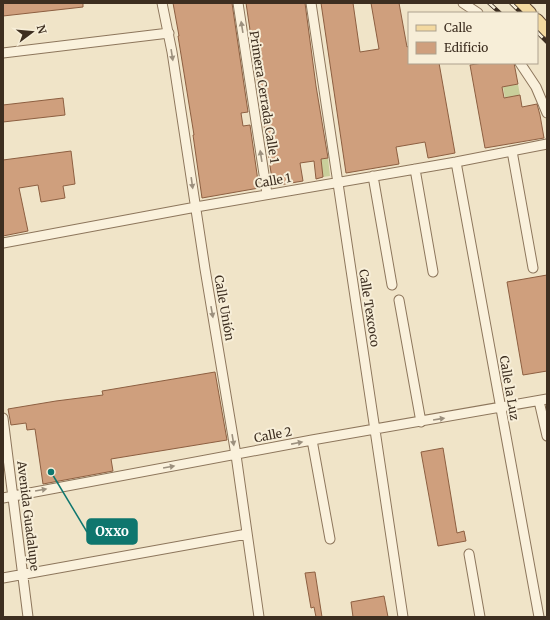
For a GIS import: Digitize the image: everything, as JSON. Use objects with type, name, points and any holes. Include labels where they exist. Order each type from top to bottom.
[{"type":"main road","points":[[520,3],[529,12]]},
{"type":"main road","points":[[538,21],[547,31]]},
{"type":"street","name":"Calle Unión","points":[[162,3],[169,33],[236,455],[259,617]]},
{"type":"street","name":"Primera Cerrada Calle 1","points":[[238,3],[267,194]]},
{"type":"street","name":"Calle Texcoco","points":[[311,3],[403,617]]},
{"type":"street","points":[[463,3],[476,12]]},
{"type":"street","points":[[3,53],[169,33]]},
{"type":"street","points":[[521,64],[536,87],[547,113]]},
{"type":"street","name":"Calle 1","points":[[3,243],[267,194],[456,162],[547,144]]},
{"type":"street","points":[[512,151],[533,268]]},
{"type":"street","name":"Calle la Luz","points":[[456,162],[539,617]]},
{"type":"street","points":[[415,169],[433,272]]},
{"type":"street","points":[[373,176],[392,285]]},
{"type":"street","points":[[399,300],[421,422]]},
{"type":"street","points":[[543,400],[547,436]]},
{"type":"street","name":"Calle 2","points":[[3,498],[312,440],[543,400]]},
{"type":"street","name":"Avenida Guadalupe","points":[[3,418],[24,574],[28,617]]},
{"type":"street","points":[[312,440],[330,539]]},
{"type":"street","points":[[3,578],[247,534]]},
{"type":"street","points":[[469,554],[480,617]]},
{"type":"green space","points":[[518,84],[520,95],[505,98],[503,87]]},
{"type":"green space","points":[[328,158],[330,176],[323,177],[321,159]]},
{"type":"building","points":[[3,3],[83,3],[83,7],[3,16]]},
{"type":"building","points":[[173,3],[232,3],[248,112],[241,113],[243,126],[250,125],[259,188],[202,198],[194,135]]},
{"type":"building","points":[[246,3],[305,3],[316,86],[328,158],[321,159],[323,177],[316,179],[314,161],[300,163],[303,181],[273,186]]},
{"type":"building","points":[[321,3],[353,3],[360,52],[379,49],[371,3],[399,3],[408,46],[408,64],[439,64],[455,153],[428,158],[425,142],[396,147],[399,164],[346,173]]},
{"type":"building","points":[[514,64],[518,84],[502,87],[504,98],[520,95],[522,107],[537,104],[544,138],[485,148],[470,65]]},
{"type":"building","points":[[63,98],[65,115],[3,122],[3,105]]},
{"type":"building","points":[[71,151],[75,184],[63,186],[65,198],[41,202],[38,185],[19,188],[28,231],[3,236],[3,160]]},
{"type":"building","points":[[547,275],[547,371],[523,375],[507,282]]},
{"type":"building","points":[[215,372],[227,440],[111,459],[113,471],[43,484],[35,429],[27,430],[26,423],[11,425],[8,409],[103,395],[102,391]]},
{"type":"building","points":[[443,448],[457,533],[464,531],[466,541],[438,546],[421,452]]},
{"type":"building","points":[[315,572],[322,617],[316,617],[314,607],[311,608],[305,573]]},
{"type":"building","points":[[384,596],[388,617],[353,617],[351,602]]},
{"type":"railway","points":[[489,3],[499,12]]},
{"type":"railway","points":[[511,3],[520,12]]},
{"type":"railway","points":[[538,33],[547,42]]},
{"type":"place","name":"Oxxo","points":[[51,472]]}]
